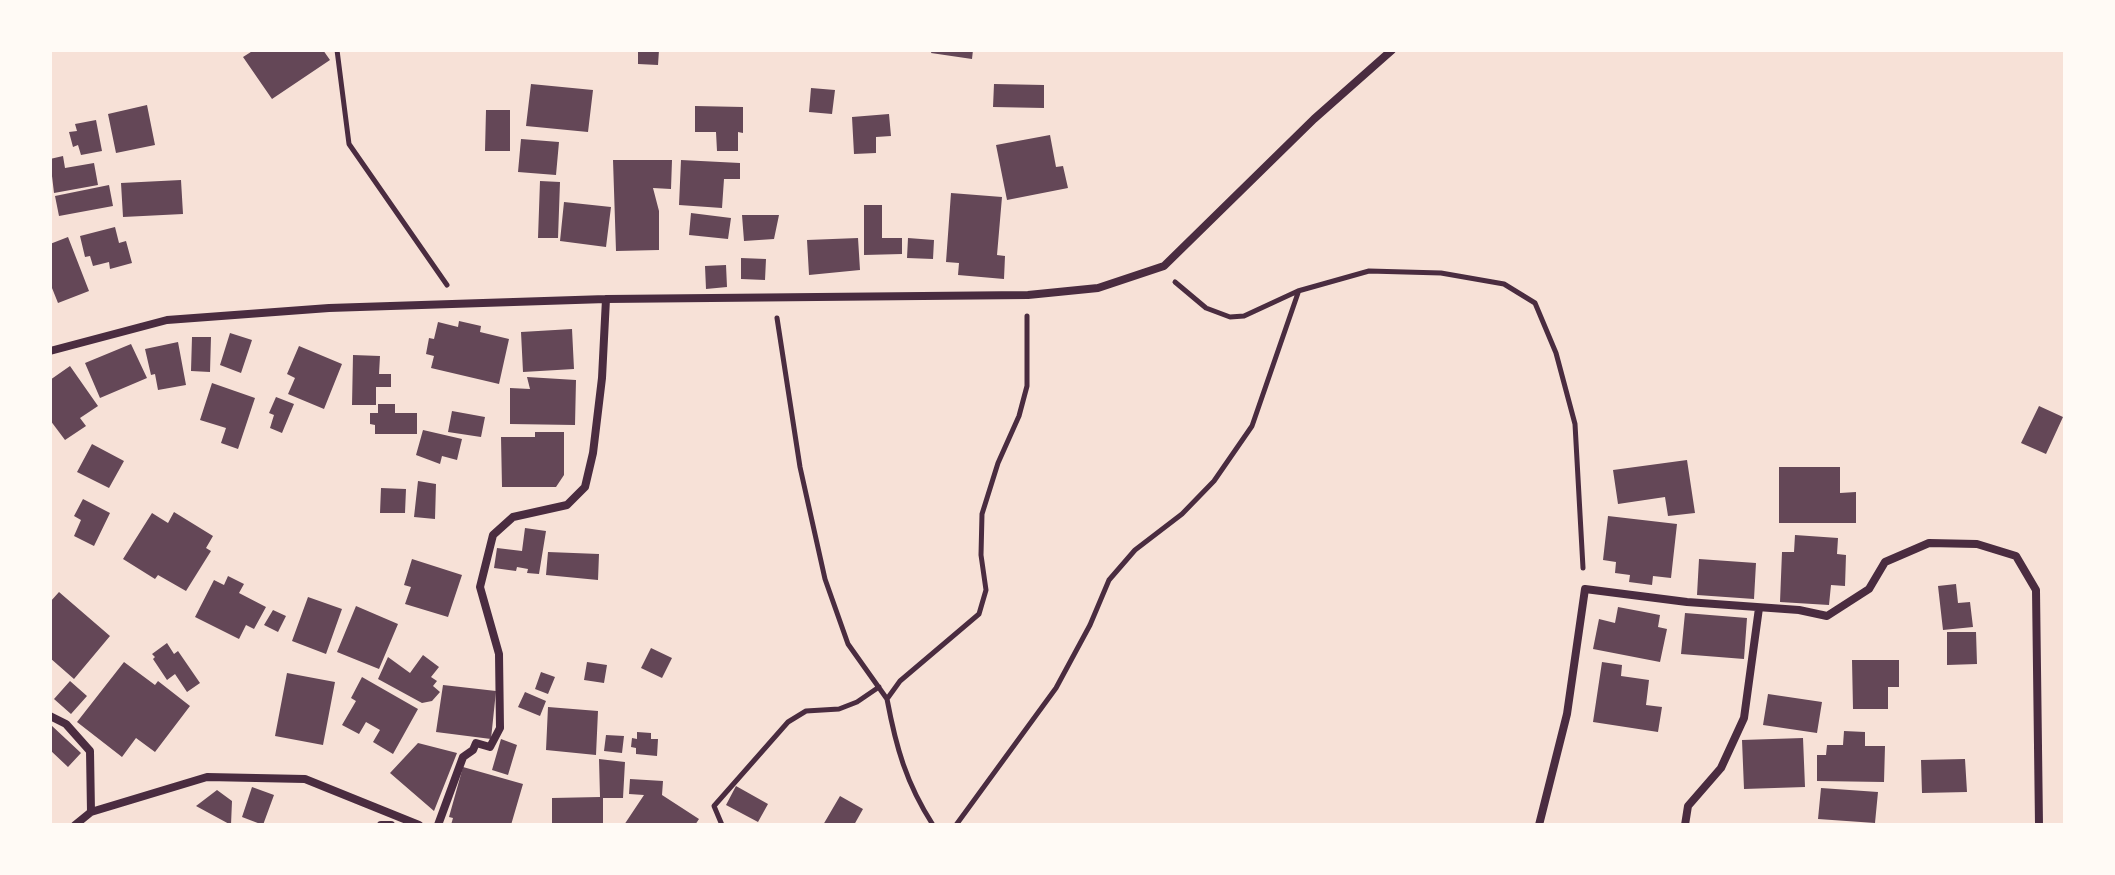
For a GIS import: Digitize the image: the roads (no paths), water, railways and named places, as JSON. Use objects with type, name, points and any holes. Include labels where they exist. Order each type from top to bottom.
[{"type":"street","points":[[50,351],[167,320],[329,308],[606,299],[1028,295],[1098,288],[1164,266],[1314,119],[1392,50]]},
{"type":"street","points":[[438,825],[463,757],[473,750],[476,743],[490,747],[500,728],[499,654],[480,587],[493,535],[513,517],[567,505],[585,487],[593,453],[602,378],[606,299]]},
{"type":"street","points":[[1539,825],[1567,714],[1585,589],[1687,602],[1799,610],[1827,616],[1869,589],[1885,562],[1929,543],[1977,544],[2016,556],[2036,590],[2039,825]]},
{"type":"street","points":[[1685,825],[1688,806],[1721,768],[1744,718],[1759,608]]},
{"type":"street","points":[[50,716],[66,724],[90,751],[91,812]]},
{"type":"street","points":[[75,825],[91,812],[207,777],[305,779],[419,825]]}]
